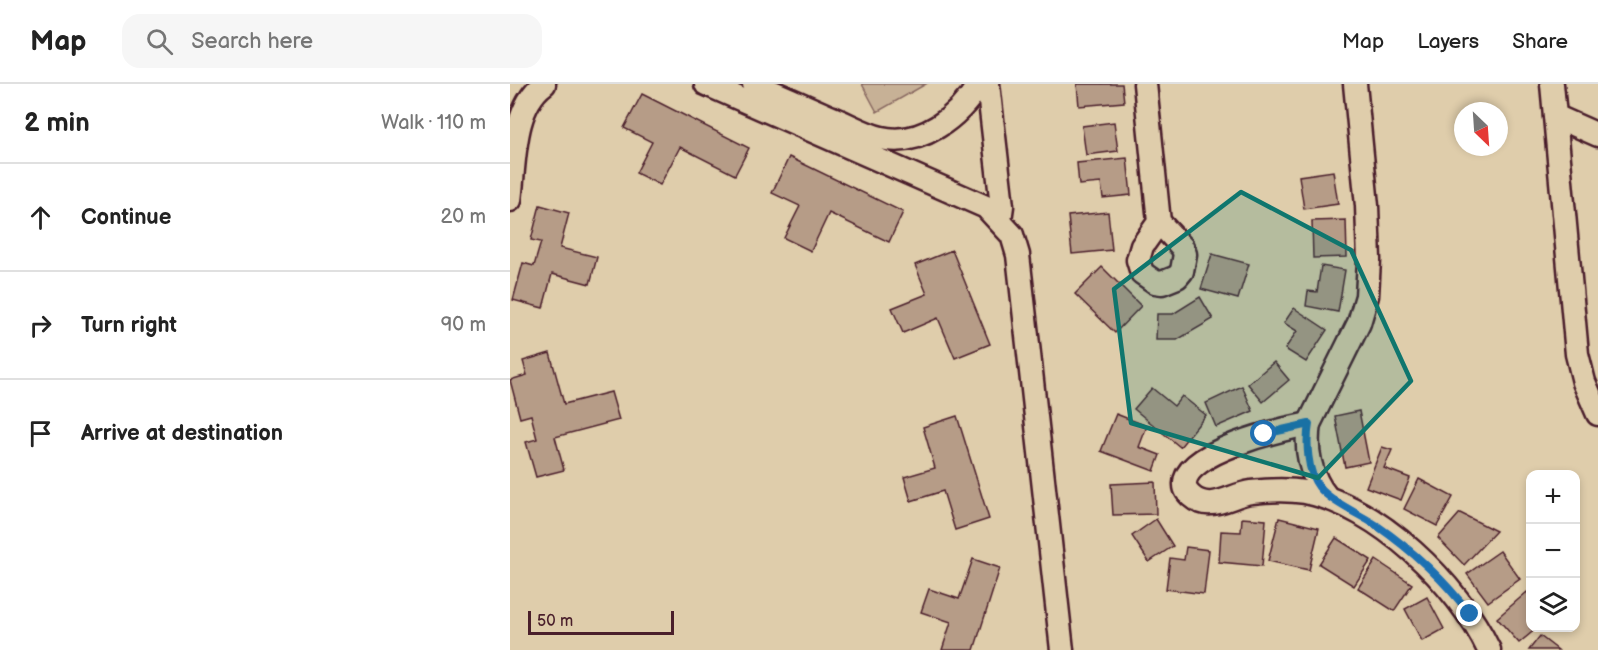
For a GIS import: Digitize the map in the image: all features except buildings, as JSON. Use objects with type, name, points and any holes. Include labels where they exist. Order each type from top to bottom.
[{"type":"street","points":[[510,200],[524,107],[533,92],[544,84]]},
{"type":"street","points":[[705,84],[986,207],[1012,235],[1018,255],[1062,650]]},
{"type":"street","points":[[754,84],[881,138],[907,140],[924,135],[949,118],[972,95],[979,84]]},
{"type":"street","points":[[988,84],[1002,206],[1000,220]]},
{"type":"street","points":[[1144,84],[1159,222]]},
{"type":"street","points":[[1327,497],[1316,484],[1306,439],[1309,424],[1359,323],[1367,296],[1368,228],[1356,84]]},
{"type":"street","points":[[1552,84],[1577,354],[1584,382],[1598,414]]},
{"type":"street","points":[[1555,116],[1598,135]]},
{"type":"street","points":[[1309,424],[1264,434],[1208,457],[1191,467],[1184,484],[1192,497],[1207,504],[1223,502],[1248,492],[1275,490],[1327,497],[1359,514],[1428,565],[1451,589],[1470,614],[1489,650]]},
{"type":"highlighted area","points":[[1241,192],[1351,250],[1411,381],[1318,478],[1131,423],[1114,289]]},
{"type":"shaded area","points":[[862,84],[926,84],[877,112]]},
{"type":"route","points":[[1264,434],[1309,424],[1306,439],[1316,484],[1327,497],[1349,507],[1428,565],[1451,589],[1470,614]]}]
